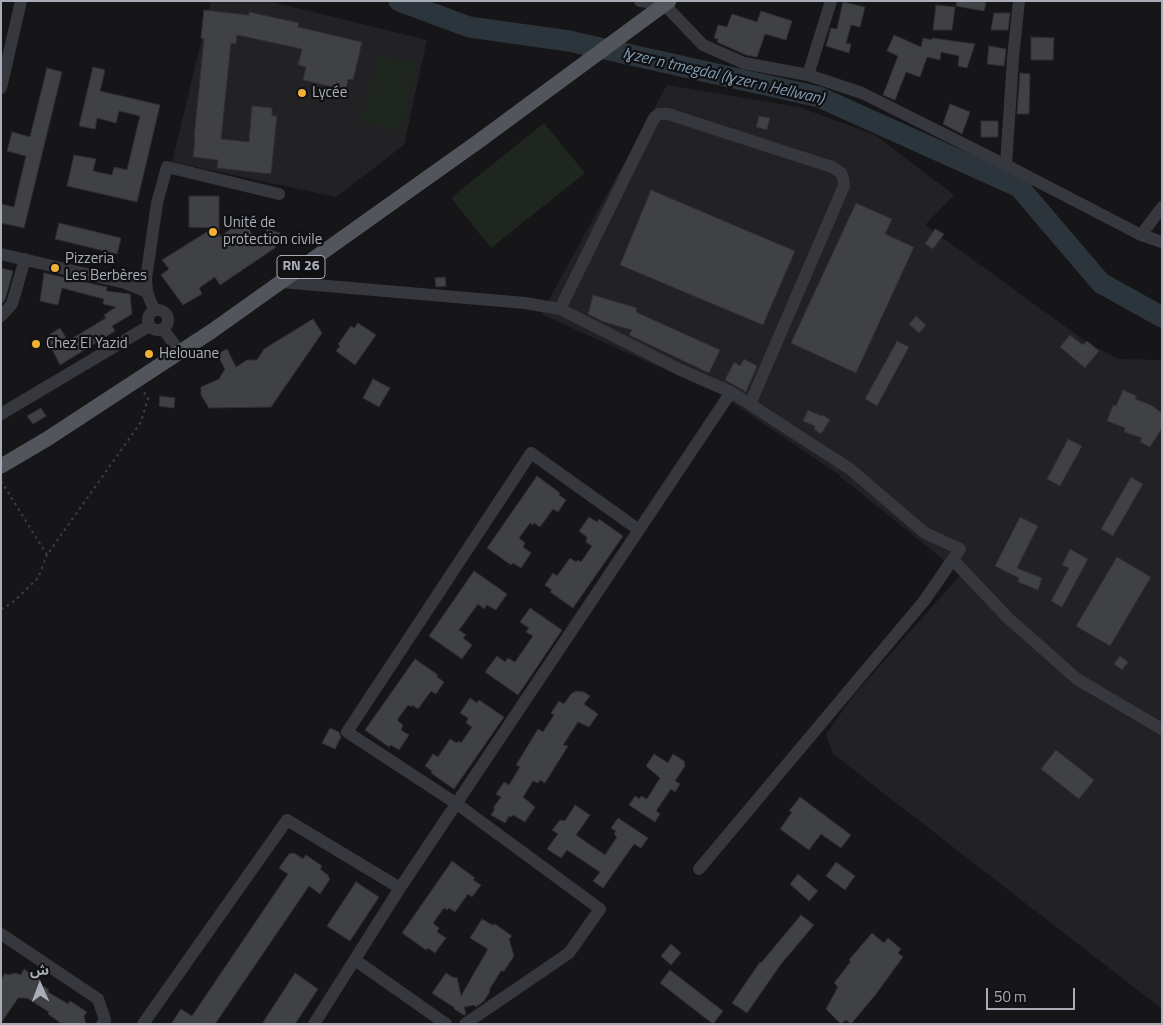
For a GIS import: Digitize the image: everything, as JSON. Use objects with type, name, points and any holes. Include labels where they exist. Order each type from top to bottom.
[{"type":"main road","name":"RN 26","points":[[1,466],[180,352],[281,282],[667,3]]},
{"type":"street","points":[[1,88],[21,1]]},
{"type":"street","points":[[640,1],[667,3],[703,45],[744,63],[808,75],[862,93],[1140,235],[1162,242]]},
{"type":"street","points":[[808,75],[831,1]]},
{"type":"street","points":[[1006,165],[1019,1]]},
{"type":"street","points":[[560,309],[654,118],[659,114],[668,114],[832,167],[841,173],[844,186],[750,404]]},
{"type":"street","points":[[154,310],[147,292],[146,279],[157,203],[167,167],[279,194]]},
{"type":"street","points":[[1140,235],[1162,207]]},
{"type":"street","points":[[1,254],[125,283],[147,292]]},
{"type":"street","points":[[1,316],[12,304],[24,259]]},
{"type":"street","points":[[281,282],[525,303],[560,309],[681,370],[731,392],[850,469],[925,533],[960,549],[924,601],[699,869]]},
{"type":"street","points":[[154,310],[160,310],[168,316],[168,323],[163,329],[156,330],[150,326],[147,317],[154,310]]},
{"type":"street","points":[[1,414],[150,326]]},
{"type":"street","points":[[163,329],[180,352]]},
{"type":"street","points":[[314,1024],[400,888],[731,392]]},
{"type":"street","points":[[465,1024],[569,953],[600,909],[457,804],[347,732],[531,453],[639,530]]},
{"type":"street","points":[[953,560],[1008,618],[1077,679],[1162,729]]},
{"type":"street","points":[[144,1023],[287,820],[400,888]]},
{"type":"street","points":[[1,934],[98,999],[105,1020],[102,1024]]},
{"type":"street","points":[[355,960],[446,1024]]},
{"type":"path","points":[[1,609],[12,603],[38,578],[47,555],[141,422],[148,398],[137,380]]},
{"type":"path","points":[[1,481],[47,555]]},
{"type":"shaded area","name":"Lycée","points":[[211,1],[268,1],[427,40],[404,145],[336,197],[172,162]]},
{"type":"shaded area","points":[[378,56],[417,63],[401,131],[361,122]]},
{"type":"shaded area","points":[[667,85],[799,107],[875,135],[954,195],[925,225],[1088,343],[1119,359],[1162,360],[1162,1009],[833,754],[826,734],[854,695],[961,574],[835,472],[721,395],[541,314]]},
{"type":"shaded area","points":[[544,123],[585,173],[491,248],[451,198]]},
{"type":"building","points":[[957,1],[980,1],[986,3],[984,11],[956,6]]},
{"type":"building","points":[[843,2],[865,7],[860,27],[851,25],[846,43],[851,44],[849,53],[826,46],[831,28],[837,29]]},
{"type":"building","points":[[936,5],[955,7],[952,30],[933,30]]},
{"type":"building","points":[[204,10],[249,15],[249,12],[299,23],[298,27],[362,42],[353,80],[348,79],[346,90],[303,80],[306,67],[298,65],[302,49],[237,35],[236,44],[231,43],[221,139],[249,142],[252,106],[272,108],[272,116],[277,116],[271,174],[217,168],[218,160],[193,157],[204,39],[201,38]]},
{"type":"building","points":[[761,11],[792,21],[786,40],[765,34],[757,57],[746,55],[717,42],[718,39],[714,38],[718,25],[727,27],[732,14],[757,22]]},
{"type":"building","points":[[994,13],[1010,13],[1008,30],[991,30]]},
{"type":"building","points":[[894,35],[921,47],[923,38],[975,44],[967,68],[958,66],[959,56],[941,52],[940,60],[927,57],[920,77],[906,72],[895,100],[883,95],[898,56],[887,51]]},
{"type":"building","points":[[1031,37],[1054,38],[1053,60],[1031,60]]},
{"type":"building","points":[[989,46],[1006,49],[1004,66],[987,64]]},
{"type":"building","points":[[93,67],[105,70],[100,91],[160,105],[137,202],[67,186],[74,155],[96,159],[93,171],[112,175],[114,167],[127,170],[140,116],[119,111],[116,123],[97,118],[95,129],[79,126]]},
{"type":"building","points":[[47,68],[62,72],[24,228],[1,223],[1,204],[14,207],[26,156],[7,151],[12,132],[30,137]]},
{"type":"building","points":[[1020,73],[1030,74],[1029,114],[1017,114]]},
{"type":"building","points":[[950,104],[970,112],[962,134],[943,124]]},
{"type":"building","points":[[759,116],[770,118],[767,130],[756,127]]},
{"type":"building","points":[[981,121],[998,121],[998,137],[981,137]]},
{"type":"building","points":[[651,190],[795,251],[763,325],[620,265]]},
{"type":"building","points":[[189,196],[219,196],[219,237],[243,221],[261,247],[267,229],[280,233],[275,248],[220,285],[215,277],[199,288],[202,294],[183,305],[161,275],[169,269],[162,260],[213,228],[189,227]]},
{"type":"building","points":[[856,203],[892,219],[885,234],[914,247],[856,373],[791,343]]},
{"type":"building","points":[[59,223],[121,238],[117,254],[55,239]]},
{"type":"building","points":[[935,229],[944,234],[933,249],[925,244]]},
{"type":"building","points":[[1,268],[13,271],[5,300],[1,304]]},
{"type":"building","points":[[44,273],[107,287],[106,291],[130,294],[132,314],[112,326],[115,331],[60,365],[46,337],[60,328],[68,341],[106,318],[104,315],[116,307],[103,304],[104,299],[62,288],[58,305],[40,301]]},
{"type":"building","points":[[445,277],[446,286],[436,287],[435,278]]},
{"type":"building","points":[[593,295],[637,308],[636,312],[720,350],[709,373],[629,335],[632,330],[604,322],[588,314]]},
{"type":"building","points":[[916,316],[926,325],[919,333],[909,324]]},
{"type":"building","points":[[313,319],[322,333],[271,407],[209,408],[201,395],[201,387],[219,379],[225,369],[217,354],[227,349],[236,367],[247,360],[257,360],[264,349]]},
{"type":"building","points":[[358,323],[376,335],[355,365],[336,351],[340,346],[338,344],[351,326],[354,328]]},
{"type":"building","points":[[1070,335],[1083,345],[1087,341],[1099,351],[1085,368],[1060,347]]},
{"type":"building","points":[[897,341],[909,347],[877,406],[865,399]]},
{"type":"building","points":[[744,359],[757,366],[746,392],[725,380],[734,362],[740,366]]},
{"type":"building","points":[[373,379],[390,388],[379,407],[363,398]]},
{"type":"building","points":[[1123,390],[1137,396],[1135,399],[1151,405],[1162,413],[1162,428],[1150,447],[1140,442],[1142,438],[1124,432],[1125,428],[1107,421],[1113,405],[1116,406]]},
{"type":"building","points":[[160,396],[175,398],[174,408],[159,406]]},
{"type":"building","points":[[41,408],[46,416],[33,424],[27,416]]},
{"type":"building","points":[[808,410],[823,415],[830,420],[821,434],[814,429],[815,426],[803,421]]},
{"type":"building","points":[[1068,439],[1082,446],[1060,486],[1047,479]]},
{"type":"building","points":[[537,476],[560,493],[559,495],[566,500],[558,512],[553,509],[540,527],[530,523],[519,538],[525,543],[523,547],[531,553],[521,568],[513,563],[511,565],[487,548]]},
{"type":"building","points":[[1131,477],[1143,484],[1113,536],[1101,529]]},
{"type":"building","points":[[589,517],[597,522],[599,519],[623,536],[573,608],[550,592],[552,590],[545,585],[553,573],[557,576],[570,558],[576,562],[578,560],[581,562],[592,546],[586,542],[587,537],[579,531]]},
{"type":"building","points":[[1020,517],[1038,526],[1017,568],[1042,578],[1038,590],[1018,582],[1019,578],[995,566]]},
{"type":"building","points":[[1070,549],[1088,559],[1062,607],[1051,601],[1069,568],[1062,565]]},
{"type":"building","points":[[1117,557],[1151,577],[1110,646],[1076,626]]},
{"type":"building","points":[[474,571],[507,594],[496,610],[487,605],[484,609],[478,604],[459,630],[466,635],[463,638],[472,645],[462,659],[429,636]]},
{"type":"building","points":[[530,608],[562,630],[518,695],[485,672],[497,656],[505,662],[508,658],[515,662],[533,636],[526,632],[529,628],[520,622]]},
{"type":"building","points":[[1120,656],[1128,662],[1122,670],[1114,664]]},
{"type":"building","points":[[415,659],[438,675],[437,677],[444,682],[436,694],[431,691],[418,709],[408,705],[397,720],[403,725],[401,730],[409,735],[399,750],[391,745],[389,747],[365,730]]},
{"type":"building","points":[[576,691],[584,692],[590,696],[584,704],[598,714],[589,727],[578,722],[563,745],[568,746],[545,783],[540,780],[538,783],[533,781],[523,797],[535,807],[525,822],[513,815],[509,816],[505,823],[491,815],[495,809],[493,808],[501,797],[496,794],[504,782],[509,785],[520,767],[516,765],[538,729],[543,732],[554,715],[551,713],[559,701],[564,704],[571,694]]},
{"type":"building","points":[[470,698],[477,703],[479,700],[504,717],[454,789],[431,773],[432,771],[425,766],[433,754],[438,757],[450,739],[461,743],[472,727],[466,723],[468,718],[460,713]]},
{"type":"building","points":[[330,728],[339,732],[341,737],[335,749],[322,743]]},
{"type":"building","points":[[1056,750],[1094,780],[1079,799],[1041,769]]},
{"type":"building","points":[[654,754],[668,763],[673,754],[684,761],[685,766],[675,781],[680,784],[675,792],[671,789],[656,811],[660,814],[655,822],[629,805],[635,796],[640,799],[641,796],[647,799],[660,778],[646,766]]},
{"type":"building","points":[[800,797],[851,835],[841,848],[821,834],[809,850],[780,829],[792,812],[789,811]]},
{"type":"building","points":[[575,805],[590,815],[576,835],[605,855],[617,837],[614,834],[616,831],[611,828],[618,818],[648,838],[641,848],[634,844],[603,888],[593,881],[600,872],[567,850],[561,858],[547,849],[558,834],[552,830],[560,820],[565,821]]},
{"type":"building","points":[[294,853],[303,859],[306,855],[322,866],[320,869],[329,876],[330,879],[320,894],[309,886],[215,1024],[171,1024],[181,1009],[192,1016],[288,874],[279,868],[289,854]]},
{"type":"building","points":[[452,861],[475,878],[473,880],[481,885],[472,897],[468,894],[455,912],[449,908],[447,910],[444,908],[433,923],[439,928],[437,932],[446,938],[435,953],[428,948],[426,950],[402,933]]},
{"type":"building","points":[[836,862],[855,876],[845,890],[826,876]]},
{"type":"building","points":[[798,874],[818,891],[809,901],[790,884]]},
{"type":"building","points":[[356,882],[379,897],[350,941],[327,926]]},
{"type":"building","points":[[801,915],[814,925],[781,964],[747,1013],[732,1003],[760,962]]},
{"type":"building","points":[[482,919],[492,925],[495,924],[512,936],[509,939],[514,956],[504,971],[501,971],[484,1001],[476,1007],[474,1005],[464,1007],[466,1014],[464,1015],[432,993],[446,973],[454,978],[457,977],[461,996],[488,949],[470,938]]},
{"type":"building","points":[[872,933],[884,943],[888,938],[901,949],[898,953],[903,957],[851,1024],[846,1020],[841,1024],[826,1009],[838,987],[834,983],[851,961],[849,960]]},
{"type":"building","points":[[671,944],[681,953],[671,965],[661,956]]},
{"type":"building","points":[[24,969],[40,980],[40,984],[49,990],[48,992],[68,1004],[70,1001],[87,1012],[84,1016],[86,1024],[62,1024],[48,1014],[49,1012],[27,998],[18,998],[1,1023],[1,980],[5,973],[8,975],[15,973],[21,975]]},
{"type":"building","points":[[670,970],[723,1011],[713,1024],[660,983]]},
{"type":"building","points":[[295,973],[318,989],[295,1024],[262,1024]]},
{"type":"waterway","name":"Iɣzer n tmegdal (Iɣzer n Hellwan)","points":[[399,1],[469,27],[569,41],[819,97],[1019,187],[1101,283],[1162,317]]},
{"type":"place","name":"Lycée","points":[[302,93]]},
{"type":"place","name":"Unité de protection civile","points":[[213,232]]},
{"type":"place","name":"Pizzeria Les Berbères","points":[[55,268]]},
{"type":"place","name":"Chez El Yazid","points":[[36,344]]},
{"type":"place","name":"Helouane","points":[[149,354]]}]
